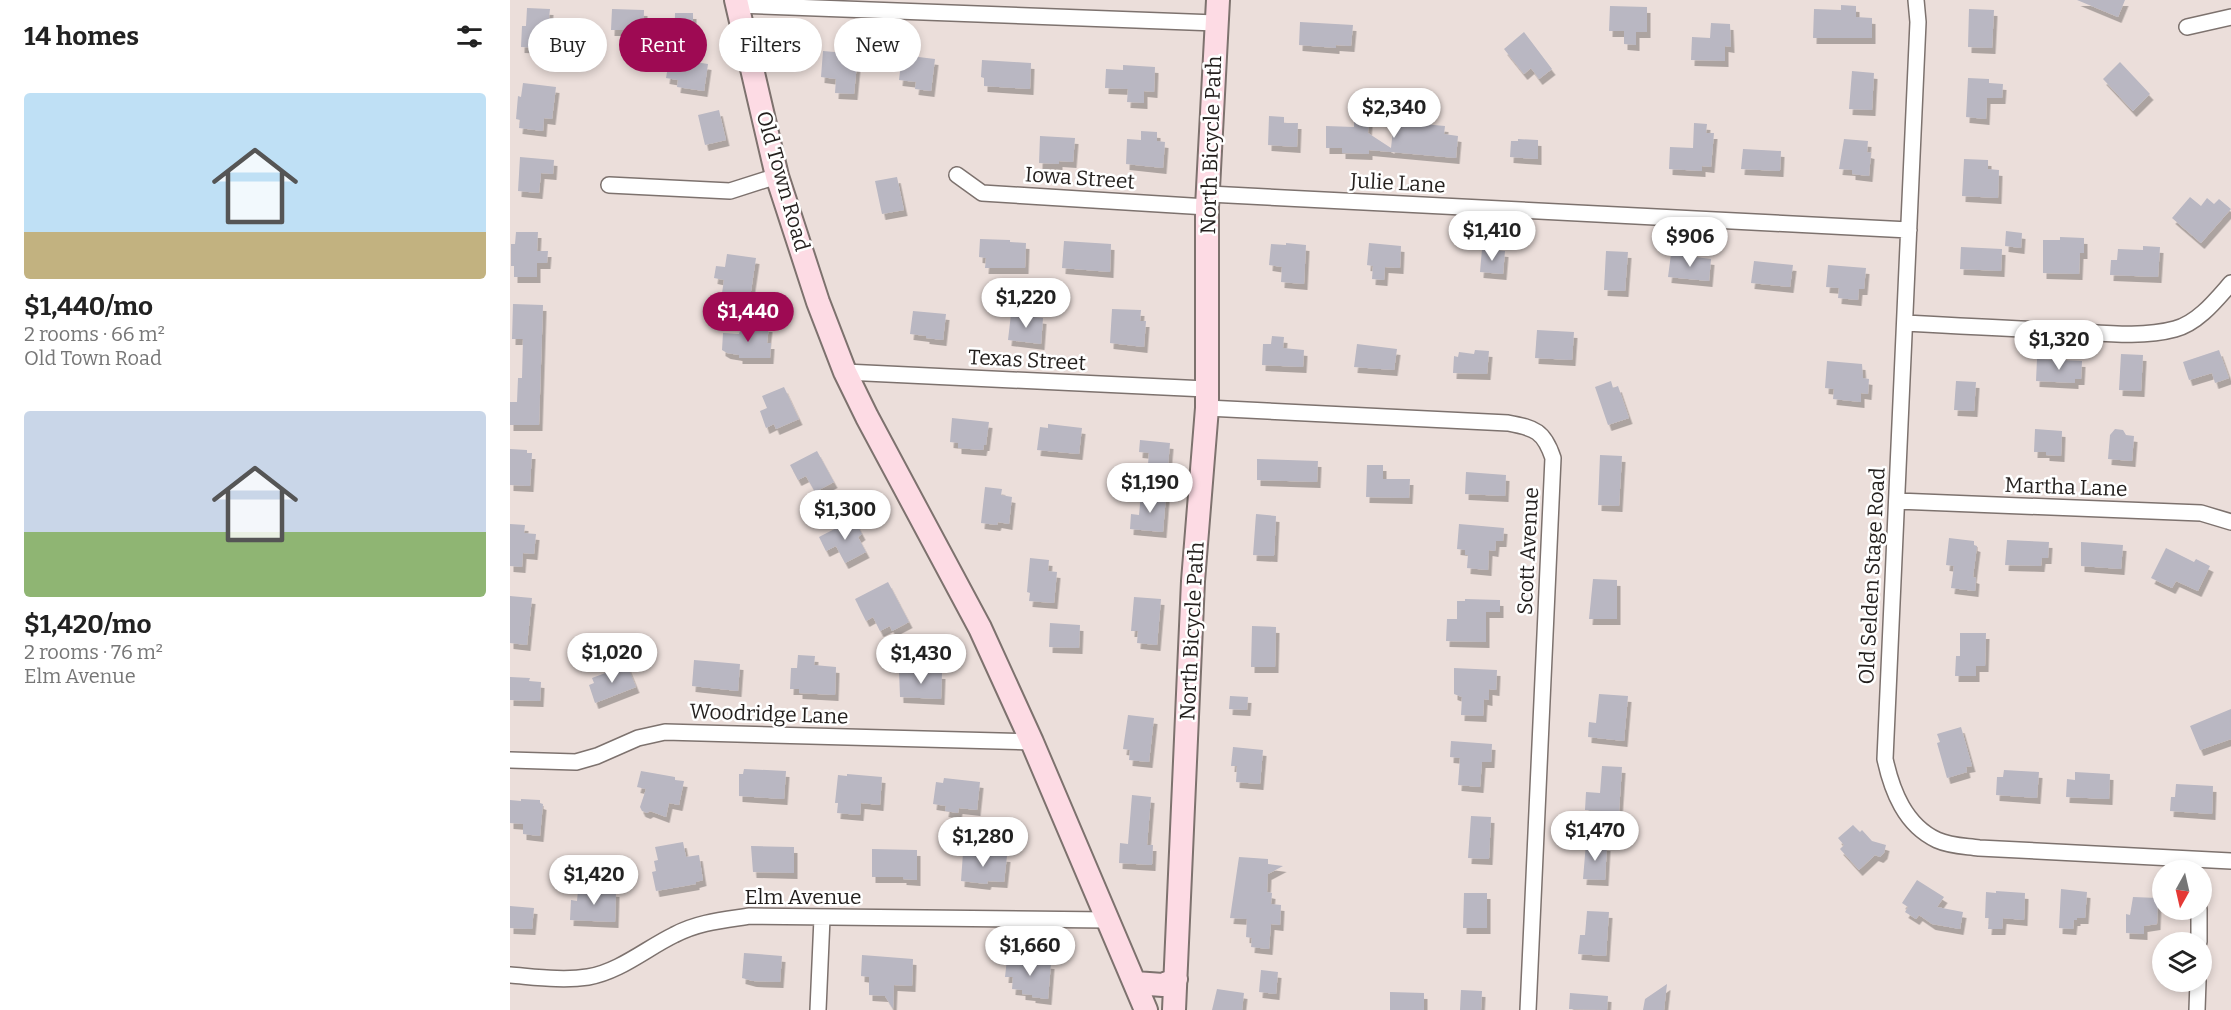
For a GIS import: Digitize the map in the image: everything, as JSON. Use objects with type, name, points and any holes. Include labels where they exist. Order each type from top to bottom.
[{"type":"main road","name":"North Bicycle Path","points":[[1174,1010],[1193,581],[1206,399],[1208,200],[1218,0]]},
{"type":"main road","name":"Old Town Road","points":[[736,2],[777,176],[818,302],[845,372],[981,628],[1146,1010]]},
{"type":"main road","points":[[1135,983],[1163,985],[1176,979]]},
{"type":"street","name":"Old Selden Stage Road","points":[[1916,0],[1918,22],[1885,759],[1892,788],[1904,810],[1920,828],[1937,840],[1979,848],[2152,861]]},
{"type":"street","points":[[736,2],[1216,23]]},
{"type":"street","points":[[2187,27],[2231,17]]},
{"type":"street","name":"Iowa Street","points":[[957,175],[982,193],[1208,200]]},
{"type":"street","points":[[609,185],[730,191],[777,176]]},
{"type":"street","name":"Julie Lane","points":[[1208,200],[1909,230]]},
{"type":"street","points":[[1905,323],[2114,333],[2161,332],[2188,324],[2205,311],[2231,283]]},
{"type":"street","name":"Texas Street","points":[[845,372],[1206,399]]},
{"type":"street","name":"Scott Avenue","points":[[1206,399],[1508,423],[1532,428],[1547,440],[1554,458],[1528,1010]]},
{"type":"street","name":"Martha Lane","points":[[1897,501],[2201,513],[2231,522]]},
{"type":"street","name":"Woodridge Lane","points":[[510,760],[576,762],[597,756],[638,738],[665,732],[1032,742]]},
{"type":"street","name":"Old Selden Stage Road","points":[[2212,863],[2231,861]]},
{"type":"street","name":"Elm Avenue","points":[[510,975],[562,979],[589,977],[606,971],[675,934],[704,923],[750,916],[1108,920]]},
{"type":"street","points":[[818,1010],[822,918]]},
{"type":"street","points":[[2198,992],[2198,1010]]},
{"type":"building","points":[[2077,0],[2125,0],[2118,17]]},
{"type":"building","points":[[1841,5],[1856,6],[1856,17],[1872,18],[1872,38],[1813,38],[1814,9],[1841,10]]},
{"type":"building","points":[[1610,6],[1647,7],[1647,32],[1636,32],[1636,45],[1624,44],[1624,31],[1609,31]]},
{"type":"building","points":[[527,8],[550,9],[549,18],[528,18],[528,47],[521,47],[522,26],[526,26]]},
{"type":"building","points":[[612,9],[644,10],[644,18],[619,18],[619,30],[611,30]]},
{"type":"building","points":[[1969,9],[1994,10],[1992,48],[1968,47]]},
{"type":"building","points":[[675,13],[693,13],[693,18],[675,18]]},
{"type":"building","points":[[1300,22],[1353,25],[1351,46],[1336,45],[1336,48],[1299,45]]},
{"type":"building","points":[[1711,23],[1730,24],[1731,47],[1725,46],[1725,61],[1691,60],[1692,37],[1710,38]]},
{"type":"building","points":[[1524,32],[1552,69],[1539,79],[1531,68],[1524,74],[1504,49]]},
{"type":"building","points":[[823,51],[834,52],[834,72],[856,72],[854,94],[835,93],[836,79],[821,77]]},
{"type":"building","points":[[921,57],[935,59],[931,91],[915,89],[916,82],[899,80],[900,72],[921,72]]},
{"type":"building","points":[[982,60],[1031,63],[1030,89],[984,86],[984,78],[981,77]]},
{"type":"building","points":[[2120,62],[2150,94],[2133,111],[2103,79]]},
{"type":"building","points":[[1123,65],[1155,67],[1154,92],[1144,91],[1144,103],[1127,102],[1128,89],[1105,88],[1106,69],[1123,70]]},
{"type":"building","points":[[1852,71],[1874,73],[1872,110],[1849,109]]},
{"type":"building","points":[[667,72],[707,72],[704,91],[677,87],[678,80],[666,78]]},
{"type":"building","points":[[1968,78],[1989,79],[1989,83],[2003,84],[2002,98],[1987,98],[1986,119],[1966,117]]},
{"type":"building","points":[[523,83],[556,87],[552,119],[544,118],[543,131],[519,128],[520,120],[516,119],[518,96],[521,97]]},
{"type":"building","points":[[719,110],[726,140],[705,145],[698,115]]},
{"type":"building","points":[[1395,112],[1410,114],[1409,121],[1412,123],[1445,126],[1444,134],[1458,136],[1456,158],[1369,150],[1369,154],[1342,153],[1342,148],[1326,148],[1326,126],[1354,127],[1354,121],[1369,121],[1368,133],[1391,148]]},
{"type":"building","points":[[1269,116],[1284,117],[1284,123],[1298,123],[1297,147],[1268,145]]},
{"type":"building","points":[[1694,123],[1707,124],[1706,133],[1714,133],[1711,167],[1702,166],[1702,171],[1669,169],[1670,147],[1693,148]]},
{"type":"building","points":[[1141,131],[1157,132],[1157,141],[1165,142],[1163,168],[1126,164],[1127,139],[1141,140]]},
{"type":"building","points":[[1040,136],[1075,138],[1073,162],[1039,163]]},
{"type":"building","points":[[1518,139],[1538,140],[1538,159],[1510,157],[1511,141],[1518,141]]},
{"type":"building","points":[[1844,139],[1868,141],[1867,152],[1871,153],[1869,176],[1852,174],[1852,170],[1839,169]]},
{"type":"building","points":[[1743,149],[1781,151],[1780,171],[1741,169]]},
{"type":"building","points":[[520,157],[554,160],[553,174],[541,173],[539,193],[518,191]]},
{"type":"building","points":[[1964,159],[1988,160],[1988,169],[1999,170],[1998,198],[1962,196]]},
{"type":"building","points":[[897,177],[904,210],[882,214],[875,181]]},
{"type":"building","points":[[2190,197],[2201,206],[2207,198],[2214,204],[2219,199],[2231,209],[2201,243],[2172,218]]},
{"type":"building","points":[[2006,231],[2022,233],[2021,248],[2005,246]]},
{"type":"building","points":[[516,232],[538,232],[537,251],[548,251],[547,263],[537,263],[537,277],[514,277],[514,266],[511,266],[511,244],[515,244]]},
{"type":"building","points":[[2060,237],[2084,238],[2084,253],[2080,253],[2079,274],[2043,273],[2043,240],[2060,240]]},
{"type":"building","points":[[980,239],[1026,243],[1025,268],[985,268],[986,258],[979,257]]},
{"type":"building","points":[[1064,241],[1111,244],[1110,272],[1062,268]]},
{"type":"building","points":[[1286,243],[1306,245],[1304,284],[1281,282],[1282,267],[1269,265],[1271,244],[1286,245]]},
{"type":"building","points":[[1369,243],[1401,246],[1400,268],[1385,267],[1384,280],[1372,279],[1373,266],[1367,265]]},
{"type":"building","points":[[2143,246],[2160,247],[2158,277],[2110,275],[2111,260],[2117,260],[2118,249],[2143,250]]},
{"type":"building","points":[[1961,247],[2002,249],[2001,271],[1960,269]]},
{"type":"building","points":[[1482,249],[1505,251],[1503,274],[1480,272]]},
{"type":"building","points":[[1606,251],[1628,252],[1625,291],[1604,290]]},
{"type":"building","points":[[727,254],[756,258],[750,298],[722,293],[724,280],[714,278],[716,266],[725,267]]},
{"type":"building","points":[[1671,254],[1711,259],[1709,281],[1668,277]]},
{"type":"building","points":[[1754,261],[1793,265],[1790,287],[1751,283]]},
{"type":"building","points":[[1828,265],[1866,268],[1864,289],[1859,289],[1858,300],[1838,298],[1839,288],[1826,287]]},
{"type":"building","points":[[513,304],[543,305],[539,425],[510,425],[510,402],[517,402],[518,378],[522,378],[523,339],[512,339]]},
{"type":"building","points":[[1112,309],[1141,310],[1140,321],[1146,321],[1144,347],[1110,343]]},
{"type":"building","points":[[913,311],[946,314],[943,340],[910,334]]},
{"type":"building","points":[[1011,314],[1043,318],[1041,344],[1008,340]]},
{"type":"building","points":[[750,325],[769,326],[767,343],[771,343],[770,358],[739,358],[739,355],[722,350],[723,333],[739,334]]},
{"type":"building","points":[[1537,330],[1574,332],[1572,360],[1535,358]]},
{"type":"building","points":[[1272,336],[1284,337],[1283,348],[1304,350],[1303,367],[1262,365],[1263,344],[1271,344]]},
{"type":"building","points":[[1357,344],[1397,349],[1394,370],[1354,367]]},
{"type":"building","points":[[1475,350],[1489,351],[1487,374],[1453,373],[1454,356],[1458,357],[1459,352],[1474,354]]},
{"type":"building","points":[[2219,350],[2229,378],[2215,383],[2212,373],[2189,380],[2183,362]]},
{"type":"building","points":[[2121,354],[2143,355],[2141,391],[2119,390]]},
{"type":"building","points":[[2037,359],[2082,361],[2081,379],[2075,379],[2075,383],[2036,381]]},
{"type":"building","points":[[1827,361],[1862,364],[1863,378],[1869,379],[1868,394],[1861,393],[1861,402],[1833,399],[1834,389],[1825,388]]},
{"type":"building","points":[[1611,381],[1613,388],[1618,386],[1629,418],[1608,425],[1595,387]]},
{"type":"building","points":[[1956,381],[1976,382],[1974,411],[1954,410]]},
{"type":"building","points":[[784,387],[799,419],[776,429],[774,424],[766,428],[760,411],[767,408],[762,396]]},
{"type":"building","points":[[952,418],[989,422],[986,445],[983,450],[958,448],[958,443],[950,442]]},
{"type":"building","points":[[1048,424],[1082,428],[1079,454],[1037,450],[1040,427],[1048,428]]},
{"type":"building","points":[[2035,429],[2062,431],[2061,456],[2034,452]]},
{"type":"building","points":[[2115,429],[2123,430],[2126,435],[2134,436],[2132,461],[2108,459],[2110,435]]},
{"type":"building","points":[[1140,440],[1170,443],[1168,466],[1148,464],[1149,453],[1139,452]]},
{"type":"building","points":[[510,449],[527,450],[527,453],[532,453],[530,486],[510,485]]},
{"type":"building","points":[[817,451],[834,482],[815,492],[806,476],[798,480],[790,465]]},
{"type":"building","points":[[1600,455],[1622,456],[1619,506],[1598,505]]},
{"type":"building","points":[[1257,459],[1318,461],[1317,482],[1257,480]]},
{"type":"building","points":[[1367,465],[1383,465],[1383,479],[1410,479],[1409,498],[1366,497]]},
{"type":"building","points":[[1466,472],[1506,475],[1505,496],[1465,494]]},
{"type":"building","points":[[985,487],[1002,489],[1001,495],[1012,497],[1009,524],[981,523]]},
{"type":"building","points":[[1141,493],[1166,496],[1163,532],[1130,529],[1131,514],[1139,515]]},
{"type":"building","points":[[1256,514],[1276,516],[1274,556],[1253,555]]},
{"type":"building","points":[[854,519],[862,534],[858,537],[866,552],[845,563],[836,546],[826,551],[819,537]]},
{"type":"building","points":[[510,524],[525,525],[524,533],[536,534],[534,554],[523,553],[522,567],[510,566]]},
{"type":"building","points":[[1459,524],[1504,528],[1503,541],[1496,541],[1495,551],[1489,550],[1488,570],[1467,568],[1468,555],[1465,555],[1465,550],[1457,549]]},
{"type":"building","points":[[1949,538],[1974,541],[1974,545],[1977,546],[1973,577],[1976,578],[1975,591],[1951,588],[1954,566],[1946,565]]},
{"type":"building","points":[[2007,540],[2049,542],[2048,558],[2042,558],[2041,566],[2005,565]]},
{"type":"building","points":[[2081,542],[2123,545],[2121,569],[2081,566]]},
{"type":"building","points":[[2166,548],[2194,562],[2196,559],[2210,566],[2198,591],[2176,581],[2172,588],[2151,578]]},
{"type":"building","points":[[1030,558],[1049,560],[1048,571],[1057,572],[1054,603],[1029,601],[1030,593],[1027,592]]},
{"type":"building","points":[[1593,579],[1617,580],[1617,619],[1589,619]]},
{"type":"building","points":[[888,582],[909,622],[892,631],[890,626],[880,631],[873,617],[866,621],[855,599]]},
{"type":"building","points":[[510,596],[532,598],[527,645],[510,643]]},
{"type":"building","points":[[1134,597],[1161,599],[1157,645],[1137,643],[1138,631],[1131,631]]},
{"type":"building","points":[[1465,599],[1500,600],[1500,612],[1486,612],[1486,642],[1446,641],[1447,619],[1457,619],[1457,601],[1465,601]]},
{"type":"building","points":[[1050,623],[1080,625],[1079,648],[1049,647]]},
{"type":"building","points":[[1252,626],[1276,627],[1275,667],[1251,667]]},
{"type":"building","points":[[1960,633],[1986,633],[1985,666],[1976,666],[1976,676],[1955,676],[1956,656],[1960,656]]},
{"type":"building","points":[[798,655],[815,656],[814,665],[836,667],[835,695],[799,693],[799,689],[790,689],[791,668],[797,668]]},
{"type":"building","points":[[694,660],[740,664],[738,691],[692,686]]},
{"type":"building","points":[[627,665],[636,687],[595,703],[589,685],[594,683],[592,678]]},
{"type":"building","points":[[1454,668],[1497,670],[1496,690],[1489,689],[1489,700],[1484,699],[1483,716],[1461,715],[1462,697],[1454,694]]},
{"type":"building","points":[[899,671],[942,673],[941,699],[900,697]]},
{"type":"building","points":[[510,677],[530,678],[529,681],[541,682],[540,701],[510,700]]},
{"type":"building","points":[[1599,694],[1628,696],[1624,741],[1588,737],[1589,722],[1596,723]]},
{"type":"building","points":[[1230,696],[1248,697],[1247,710],[1229,709]]},
{"type":"building","points":[[2231,709],[2231,739],[2200,750],[2190,726]]},
{"type":"building","points":[[1128,715],[1154,718],[1149,762],[1129,760],[1130,750],[1123,749]]},
{"type":"building","points":[[1961,727],[1972,766],[1966,767],[1967,772],[1947,778],[1937,743],[1940,742],[1937,734]]},
{"type":"building","points":[[1451,741],[1492,744],[1491,762],[1482,762],[1480,787],[1458,785],[1460,758],[1450,757]]},
{"type":"building","points":[[1233,747],[1263,750],[1260,784],[1236,782],[1237,766],[1231,766]]},
{"type":"building","points":[[1602,766],[1622,767],[1619,812],[1585,810],[1586,792],[1600,793]]},
{"type":"building","points":[[744,769],[786,771],[784,799],[739,796],[739,774],[743,774]]},
{"type":"building","points":[[2004,770],[2039,772],[2037,798],[1996,795],[1997,777],[2003,777]]},
{"type":"building","points":[[641,771],[675,777],[675,780],[684,781],[679,805],[669,803],[666,817],[650,811],[647,813],[642,811],[640,807],[646,789],[637,787]]},
{"type":"building","points":[[2075,772],[2110,774],[2109,799],[2066,797],[2067,779],[2075,780]]},
{"type":"building","points":[[847,774],[882,777],[880,805],[861,803],[860,815],[837,813],[838,803],[835,803],[838,775],[847,776]]},
{"type":"building","points":[[944,778],[980,782],[977,810],[959,808],[958,813],[945,811],[946,806],[933,804],[936,782],[943,783]]},
{"type":"building","points":[[2176,784],[2213,786],[2212,814],[2170,811],[2171,797],[2175,797]]},
{"type":"building","points":[[1132,795],[1151,797],[1147,845],[1153,845],[1152,865],[1119,863],[1120,843],[1128,844]]},
{"type":"building","points":[[521,799],[540,800],[543,804],[540,836],[523,834],[523,824],[510,823],[510,800],[521,801]]},
{"type":"building","points":[[1471,816],[1491,817],[1489,859],[1468,858]]},
{"type":"building","points":[[1853,825],[1860,832],[1862,830],[1872,841],[1886,845],[1880,857],[1875,855],[1859,870],[1840,849],[1844,845],[1838,838]]},
{"type":"building","points":[[683,842],[686,857],[699,855],[703,880],[696,884],[656,891],[652,872],[656,871],[654,861],[658,860],[655,847]]},
{"type":"building","points":[[1586,843],[1607,845],[1605,880],[1583,879]]},
{"type":"building","points":[[751,846],[794,847],[794,873],[753,872]]},
{"type":"building","points":[[872,849],[917,850],[917,880],[903,879],[903,877],[872,877]]},
{"type":"building","points":[[963,853],[1007,856],[1004,882],[988,881],[987,884],[961,881]]},
{"type":"building","points":[[1239,857],[1268,859],[1268,864],[1283,866],[1268,874],[1267,892],[1272,893],[1271,904],[1281,905],[1280,925],[1271,924],[1269,949],[1251,947],[1252,938],[1246,937],[1247,919],[1230,918]]},
{"type":"building","points":[[1917,880],[1944,897],[1937,907],[1963,912],[1960,929],[1932,924],[1919,915],[1916,919],[1905,912],[1908,907],[1902,903]]},
{"type":"building","points":[[587,889],[616,891],[615,922],[570,920],[571,900],[577,901],[578,891],[587,892]]},
{"type":"building","points":[[2061,889],[2087,892],[2085,918],[2074,920],[2073,929],[2059,928]]},
{"type":"building","points":[[1996,891],[2025,893],[2024,920],[2003,918],[2002,929],[1988,929],[1989,918],[1985,918],[1986,892],[1996,893]]},
{"type":"building","points":[[1464,893],[1487,893],[1487,928],[1463,928]]},
{"type":"building","points":[[2133,897],[2152,898],[2152,920],[2157,920],[2157,924],[2144,926],[2144,934],[2126,933],[2126,914],[2130,915]]},
{"type":"building","points":[[510,906],[534,908],[532,929],[510,928]]},
{"type":"building","points":[[1587,911],[1609,912],[1606,956],[1578,954],[1580,935],[1585,935]]},
{"type":"building","points":[[744,953],[782,956],[780,982],[753,981],[742,978]]},
{"type":"building","points":[[862,955],[913,959],[912,986],[894,985],[893,1009],[885,996],[869,995],[869,977],[861,976]]},
{"type":"building","points":[[1007,959],[1051,963],[1048,999],[1032,997],[1032,995],[1022,994],[1022,990],[1012,989],[1013,977],[1005,977]]},
{"type":"building","points":[[1261,970],[1278,972],[1276,994],[1259,992]]},
{"type":"building","points":[[1667,984],[1664,1010],[1643,1010],[1645,999]]},
{"type":"building","points":[[1217,989],[1244,993],[1242,1010],[1212,1010]]},
{"type":"building","points":[[1461,990],[1482,991],[1481,1010],[1460,1010]]},
{"type":"building","points":[[1390,992],[1424,993],[1424,1010],[1390,1010]]},
{"type":"building","points":[[1570,993],[1608,996],[1607,1010],[1569,1009]]}]
